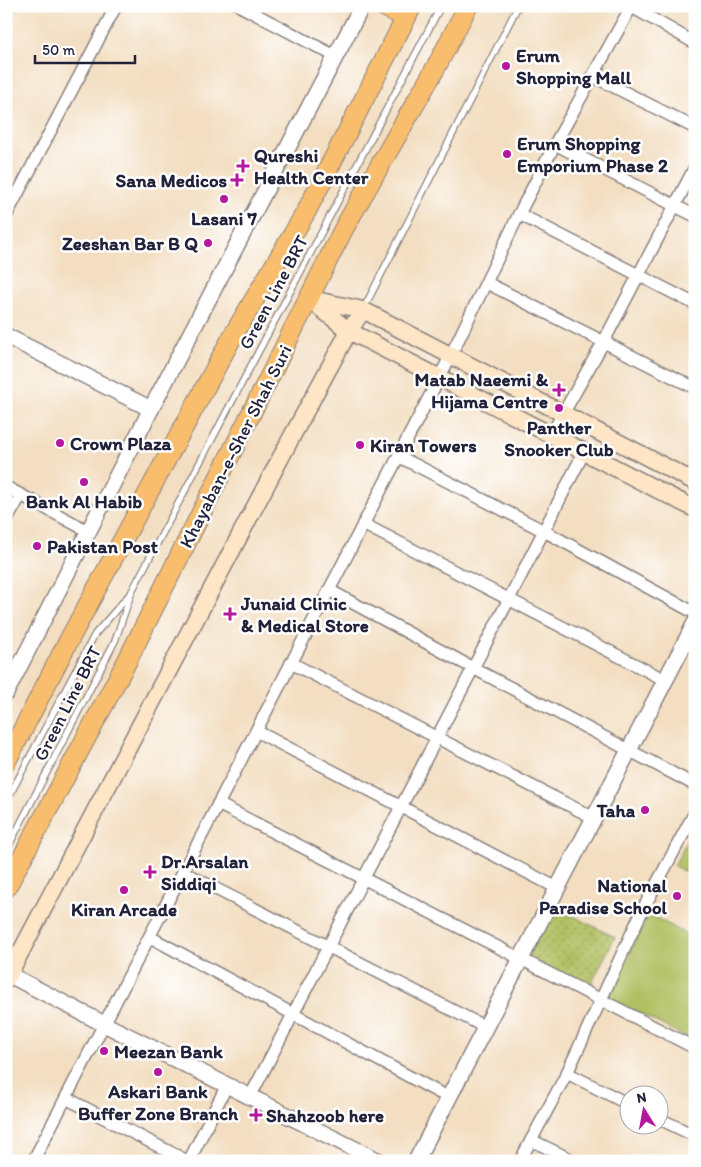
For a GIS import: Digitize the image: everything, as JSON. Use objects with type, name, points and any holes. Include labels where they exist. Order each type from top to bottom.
[{"type":"main road","points":[[6,762],[75,629],[235,332],[306,212],[409,12],[383,6]]},
{"type":"main road","name":"Khayaban-e-Sher Shah Suri","points":[[6,888],[125,664],[344,228],[435,69],[468,6]]},
{"type":"main road","points":[[309,299],[363,310],[695,482]]},
{"type":"main road","points":[[309,299],[350,331],[695,509]]},
{"type":"main road","points":[[7,976],[281,458],[363,310]]},
{"type":"street","points":[[6,216],[116,6]]},
{"type":"street","points":[[240,6],[335,56]]},
{"type":"street","points":[[6,693],[151,409],[362,6]]},
{"type":"street","points":[[33,1161],[451,356],[555,144],[631,6],[694,42]]},
{"type":"street","points":[[593,76],[695,128]]},
{"type":"street","points":[[555,144],[695,216]]},
{"type":"street","points":[[551,435],[603,342],[695,167]]},
{"type":"street","points":[[519,214],[695,304]]},
{"type":"street","points":[[487,283],[695,388]]},
{"type":"street","points":[[6,336],[151,409]]},
{"type":"street","points":[[250,1097],[584,452]]},
{"type":"street","points":[[398,456],[544,531],[695,613]]},
{"type":"street","points":[[6,487],[88,531]]},
{"type":"street","points":[[6,521],[21,495]]},
{"type":"street","points":[[363,524],[665,680]]},
{"type":"street","points":[[329,590],[695,785]]},
{"type":"street","points":[[416,1161],[695,623]]},
{"type":"street","points":[[291,663],[437,736],[594,818]]},
{"type":"street","points":[[256,731],[557,888]]},
{"type":"street","points":[[218,804],[695,1048]]},
{"type":"street","points":[[520,1161],[567,1073],[642,911],[695,812]]},
{"type":"street","points":[[183,872],[485,1027]]},
{"type":"street","points":[[150,937],[449,1098]]},
{"type":"street","points":[[7,976],[379,1161]]},
{"type":"street","points":[[567,1073],[618,1099]]},
{"type":"street","points":[[66,1098],[188,1161],[227,1085]]},
{"type":"street","points":[[668,1123],[695,1136]]},
{"type":"street","points":[[531,1140],[574,1161]]},
{"type":"lane","name":"Green Line BRT","points":[[6,851],[115,641],[132,591],[441,6]]},
{"type":"lane","points":[[363,310],[518,6]]},
{"type":"lane","name":"Green Line BRT","points":[[6,802],[95,634],[132,591]]},
{"type":"green space","points":[[695,824],[695,877],[674,866]]},
{"type":"green space","points":[[552,905],[615,937],[589,988],[525,956]]},
{"type":"green space","points":[[649,914],[695,939],[695,1042],[608,997]]},
{"type":"place","name":"Erum Shopping Mall","points":[[506,66]]},
{"type":"place","name":"Erum Shopping Emporium Phase 2","points":[[507,154]]},
{"type":"place","name":"Qureshi Health Center","points":[[243,166]]},
{"type":"place","name":"Sana Medicos","points":[[237,180]]},
{"type":"place","name":"Lasani 7","points":[[224,199]]},
{"type":"place","name":"Zeeshan Bar B Q","points":[[208,243]]},
{"type":"place","name":"Matab Naeemi & Hijama Centre","points":[[559,390]]},
{"type":"place","name":"Panther Snooker Club","points":[[559,408]]},
{"type":"place","name":"Crown Plaza","points":[[60,443]]},
{"type":"place","name":"Kiran Towers","points":[[360,445]]},
{"type":"place","name":"Bank Al Habib","points":[[84,482]]},
{"type":"place","name":"Pakistan Post","points":[[37,546]]},
{"type":"place","name":"Junaid Clinic & Medical Store","points":[[230,614]]},
{"type":"place","name":"Taha","points":[[645,810]]},
{"type":"place","name":"Dr.Arsalan Siddiqi","points":[[150,872]]},
{"type":"place","name":"Kiran Arcade","points":[[124,890]]},
{"type":"place","name":"National Paradise School","points":[[677,896]]},
{"type":"place","name":"Meezan Bank","points":[[104,1051]]},
{"type":"place","name":"Askari Bank Buffer Zone Branch","points":[[158,1072]]},
{"type":"place","name":"Shahzoob here","points":[[256,1115]]}]
